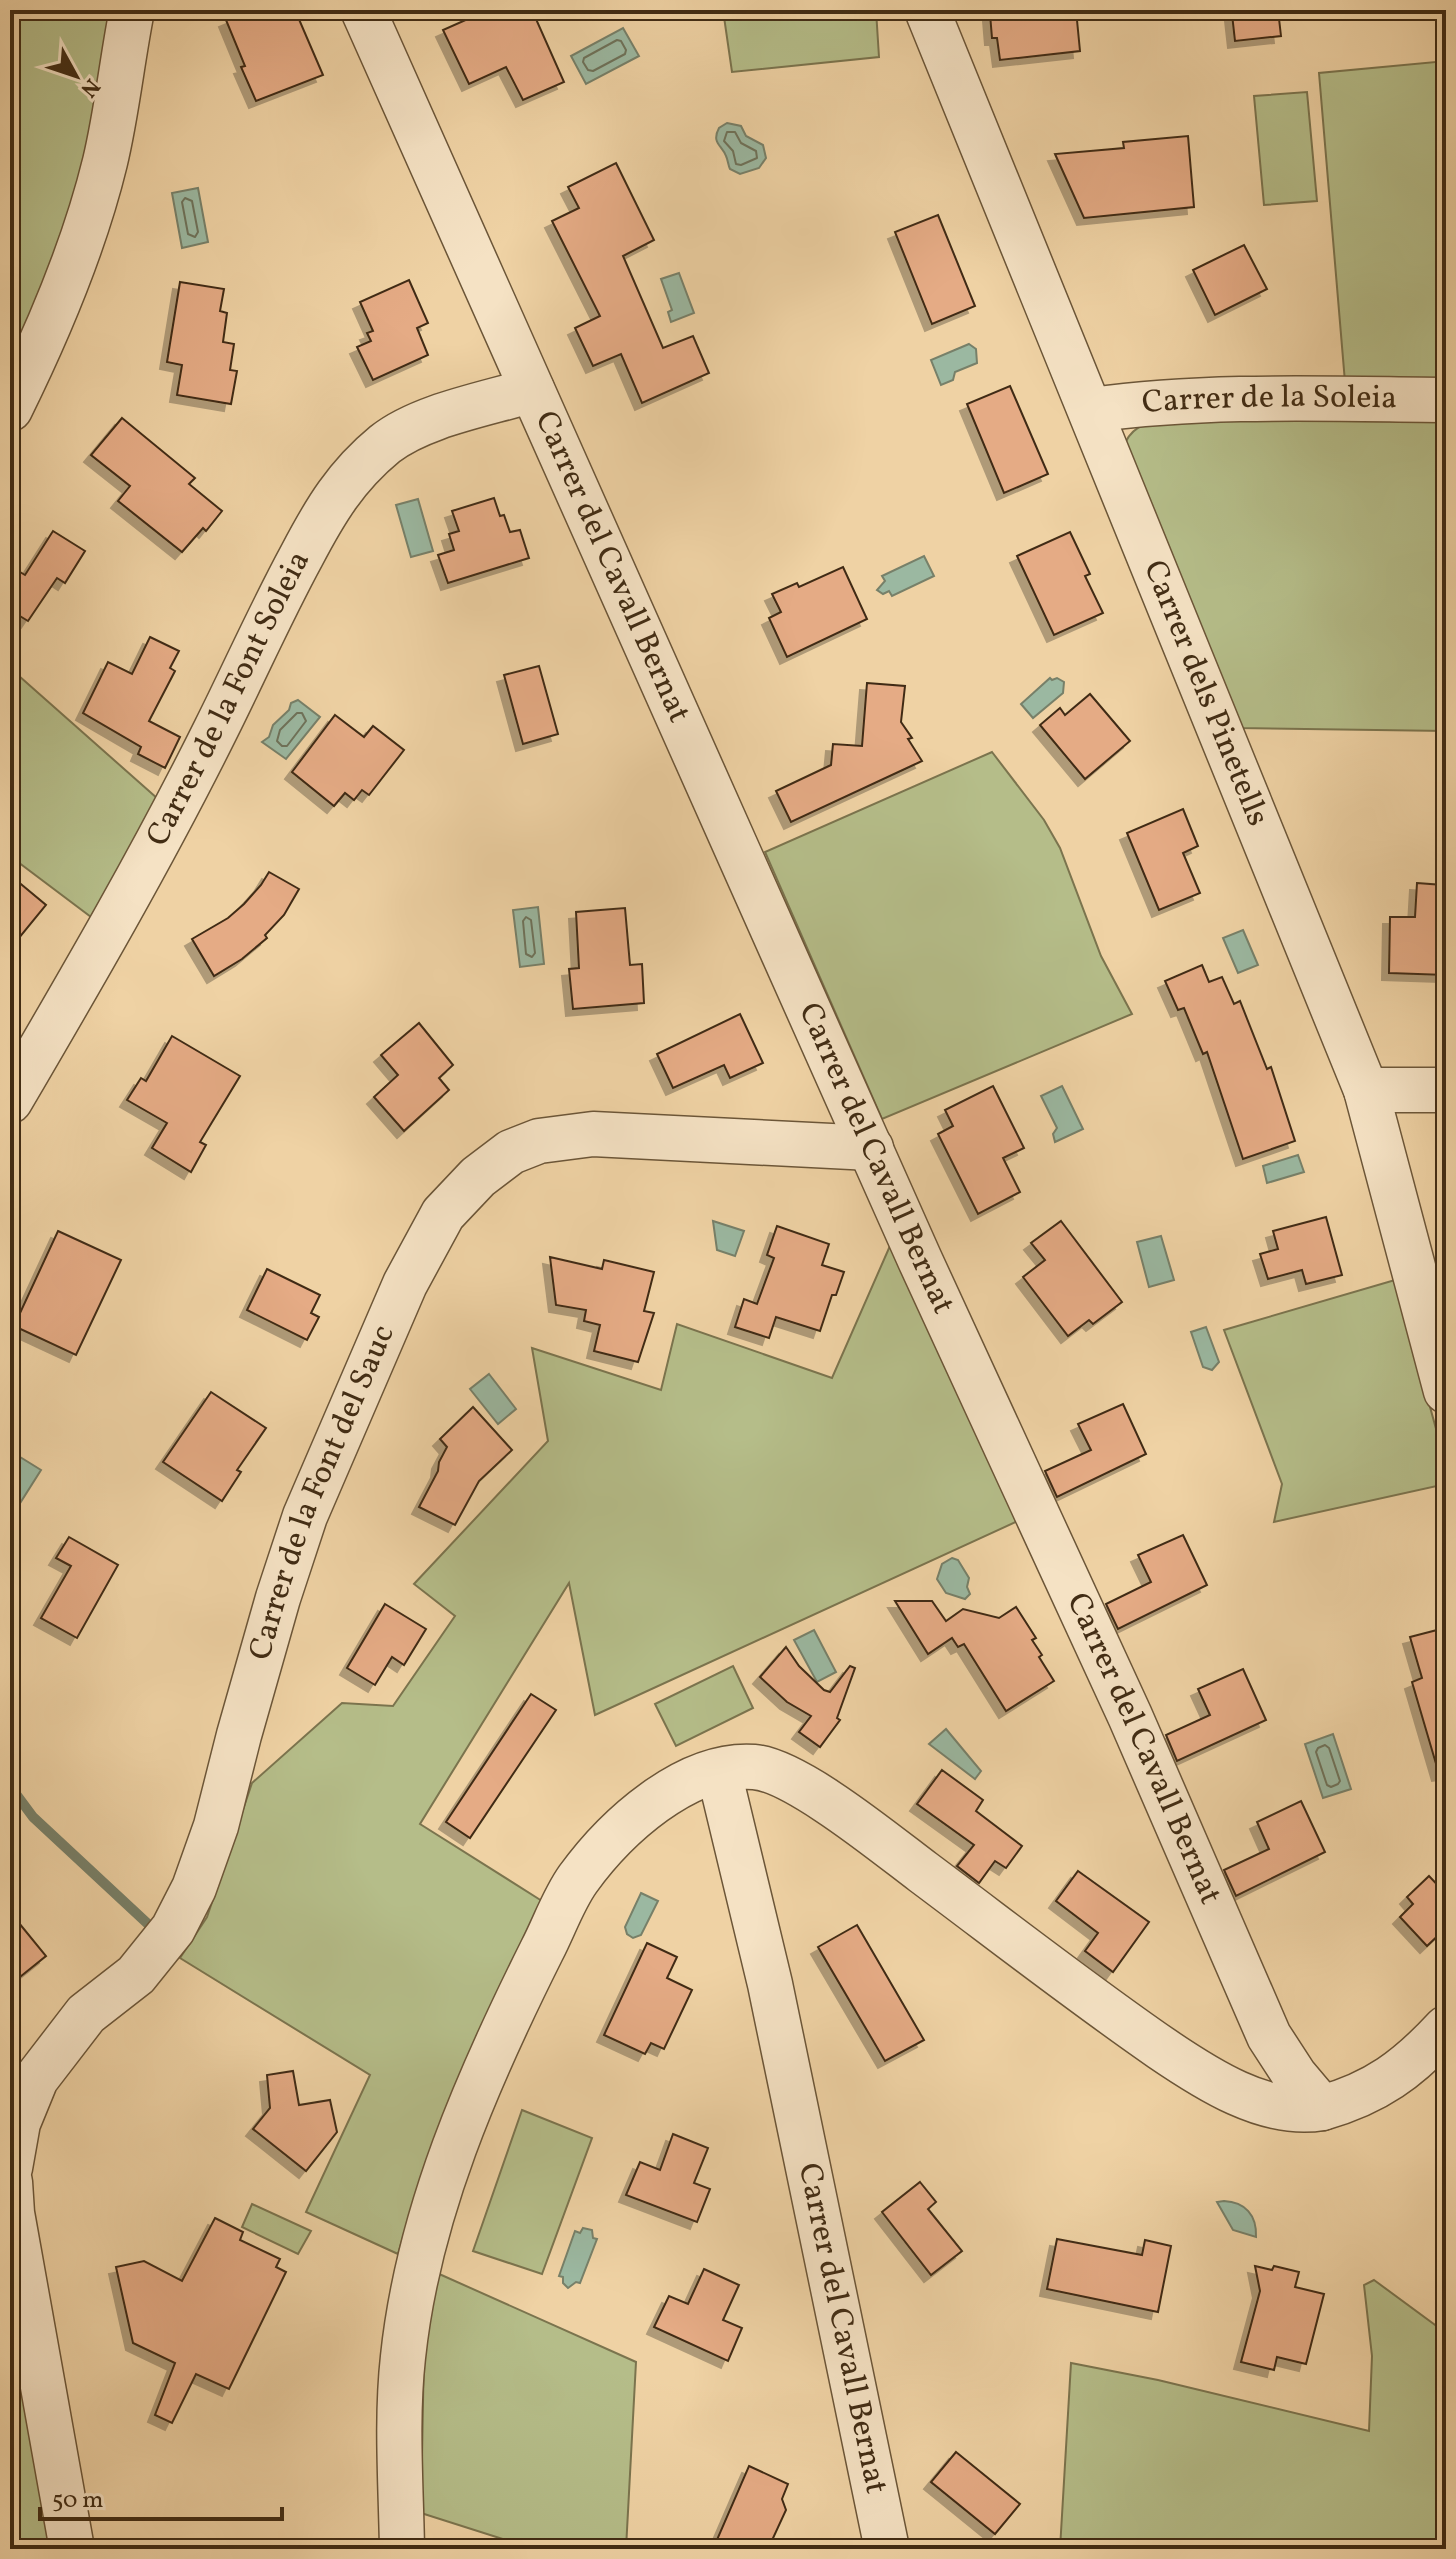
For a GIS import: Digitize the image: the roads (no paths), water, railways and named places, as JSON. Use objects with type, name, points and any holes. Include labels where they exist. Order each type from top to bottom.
[{"type":"street","points":[[10,409],[43,341],[74,263],[105,161],[132,10]]},
{"type":"street","name":"Carrer del Cavall Bernat","points":[[363,10],[871,1148],[1130,1716],[1269,2036],[1295,2076],[1322,2108]]},
{"type":"street","name":"Carrer dels Pinetells","points":[[927,10],[1366,1090],[1446,1391]]},
{"type":"street","name":"Carrer de la Font Soleia","points":[[10,1101],[100,947],[216,730],[277,599],[326,507],[354,473],[387,443],[418,424],[532,390]]},
{"type":"street","name":"Carrer de la Soleia","points":[[1092,410],[1148,403],[1252,399],[1446,400]]},
{"type":"street","points":[[1366,1090],[1446,1090]]},
{"type":"street","name":"Carrer de la Font del Sauc","points":[[10,2168],[18,2123],[36,2079],[86,2014],[136,1975],[173,1929],[194,1888],[216,1826],[278,1598],[305,1516],[405,1284],[443,1214],[478,1177],[511,1152],[539,1141],[593,1134],[871,1148]]},
{"type":"street","points":[[402,2549],[403,2357],[425,2237],[494,2045],[576,1882],[629,1822],[656,1799],[688,1783],[719,1772],[753,1767],[771,1771],[838,1809],[1123,2022],[1192,2069],[1275,2106],[1304,2111],[1351,2100],[1383,2084],[1412,2063],[1446,2028]]},
{"type":"street","name":"Carrer del Cavall Bernat","points":[[719,1772],[770,1984],[887,2549]]},
{"type":"street","points":[[10,2182],[12,2213],[72,2549]]},
{"type":"water","points":[[623,28],[639,56],[586,84],[571,56]]},
{"type":"water","points":[[727,123],[741,126],[746,136],[763,145],[766,158],[759,168],[740,174],[730,169],[716,137],[719,128]]},
{"type":"water","points":[[198,188],[208,242],[182,248],[172,193]]},
{"type":"water","points":[[679,273],[694,313],[671,322],[668,312],[672,310],[661,279]]},
{"type":"water","points":[[969,344],[976,349],[977,363],[955,372],[953,380],[941,385],[931,360]]},
{"type":"water","points":[[418,499],[433,551],[411,557],[396,505]]},
{"type":"water","points":[[924,556],[934,576],[892,596],[889,591],[883,594],[877,590],[885,581],[882,576]]},
{"type":"water","points":[[1050,678],[1064,682],[1063,693],[1033,718],[1021,704]]},
{"type":"water","points":[[298,700],[320,717],[286,759],[262,742],[269,737],[273,725],[289,710],[291,703]]},
{"type":"water","points":[[538,907],[544,964],[520,967],[513,910]]},
{"type":"water","points":[[1243,930],[1258,965],[1238,973],[1223,938]]},
{"type":"water","points":[[1062,1086],[1083,1129],[1055,1142],[1053,1134],[1057,1128],[1041,1096]]},
{"type":"water","points":[[1298,1155],[1304,1172],[1267,1183],[1263,1166]]},
{"type":"water","points":[[713,1221],[744,1231],[735,1256],[717,1250]]},
{"type":"water","points":[[1161,1236],[1174,1280],[1149,1287],[1137,1242]]},
{"type":"water","points":[[1206,1327],[1219,1362],[1212,1370],[1203,1367],[1191,1332]]},
{"type":"water","points":[[489,1374],[516,1409],[498,1424],[470,1389]]},
{"type":"water","points":[[12,1452],[41,1470],[10,1519],[10,1456]]},
{"type":"water","points":[[952,1558],[958,1560],[969,1578],[967,1587],[970,1594],[965,1599],[946,1593],[937,1579],[942,1564]]},
{"type":"water","points":[[814,1630],[836,1672],[817,1682],[794,1640]]},
{"type":"water","points":[[946,1729],[981,1771],[975,1779],[929,1744]]},
{"type":"water","points":[[1333,1734],[1351,1789],[1323,1798],[1305,1744]]},
{"type":"water","points":[[641,1893],[658,1901],[641,1935],[633,1938],[627,1934],[625,1927]]},
{"type":"water","points":[[1217,2202],[1238,2204],[1248,2211],[1254,2222],[1256,2237],[1233,2230]]},
{"type":"water","points":[[583,2228],[592,2230],[593,2238],[597,2239],[580,2283],[576,2282],[568,2288],[563,2283],[563,2277],[559,2276],[575,2231],[580,2233]]},
{"type":"waterway","points":[[10,1786],[33,1817],[148,1924]]}]
